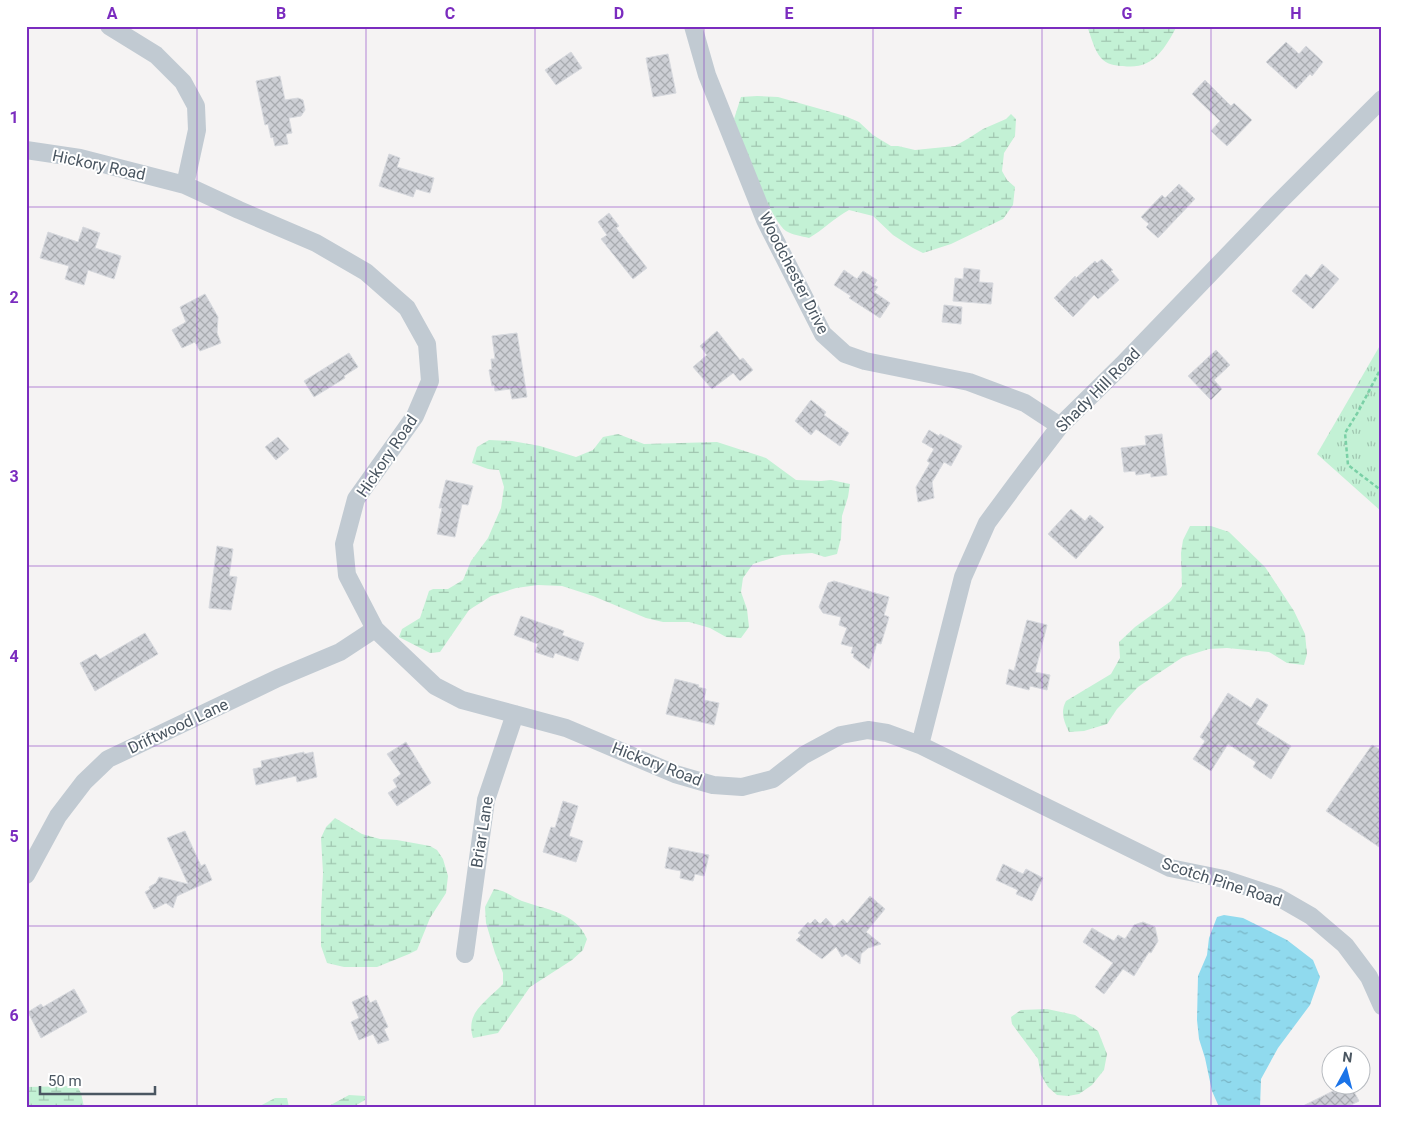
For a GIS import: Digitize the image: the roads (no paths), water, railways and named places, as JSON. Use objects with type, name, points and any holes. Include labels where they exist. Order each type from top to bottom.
[{"type":"street","points":[[109,26],[156,55],[184,82],[196,106],[197,130],[185,185]]},
{"type":"street","name":"Woodchester Drive","points":[[693,26],[707,75],[765,220],[823,334],[845,354],[865,361],[969,382],[1025,402],[1060,426]]},
{"type":"street","name":"Shady Hill Road","points":[[920,745],[963,576],[987,523],[1060,426],[1382,99]]},
{"type":"street","name":"Hickory Road","points":[[26,150],[80,158],[185,185],[316,243],[366,272],[407,308],[427,344],[430,382],[415,416],[356,499],[344,544],[347,575],[375,629],[435,686],[462,700],[566,728],[675,774],[713,785],[742,787],[773,778],[804,754],[841,735],[868,730],[887,733],[920,745]]},
{"type":"street","name":"Driftwood Lane","points":[[26,875],[58,816],[84,782],[108,759],[278,678],[340,652],[375,629]]},
{"type":"street","name":"Briar Lane","points":[[466,954],[486,800],[515,714]]},
{"type":"street","name":"Scotch Pine Road","points":[[920,745],[1170,868],[1224,879],[1278,897],[1311,916],[1345,945],[1369,977],[1382,1006]]},
{"type":"water","points":[[1224,915],[1243,918],[1287,940],[1313,960],[1320,977],[1310,1005],[1278,1048],[1261,1079],[1260,1107],[1219,1107],[1212,1091],[1199,1039],[1197,1020],[1198,976],[1207,955],[1209,938],[1217,917]]}]
